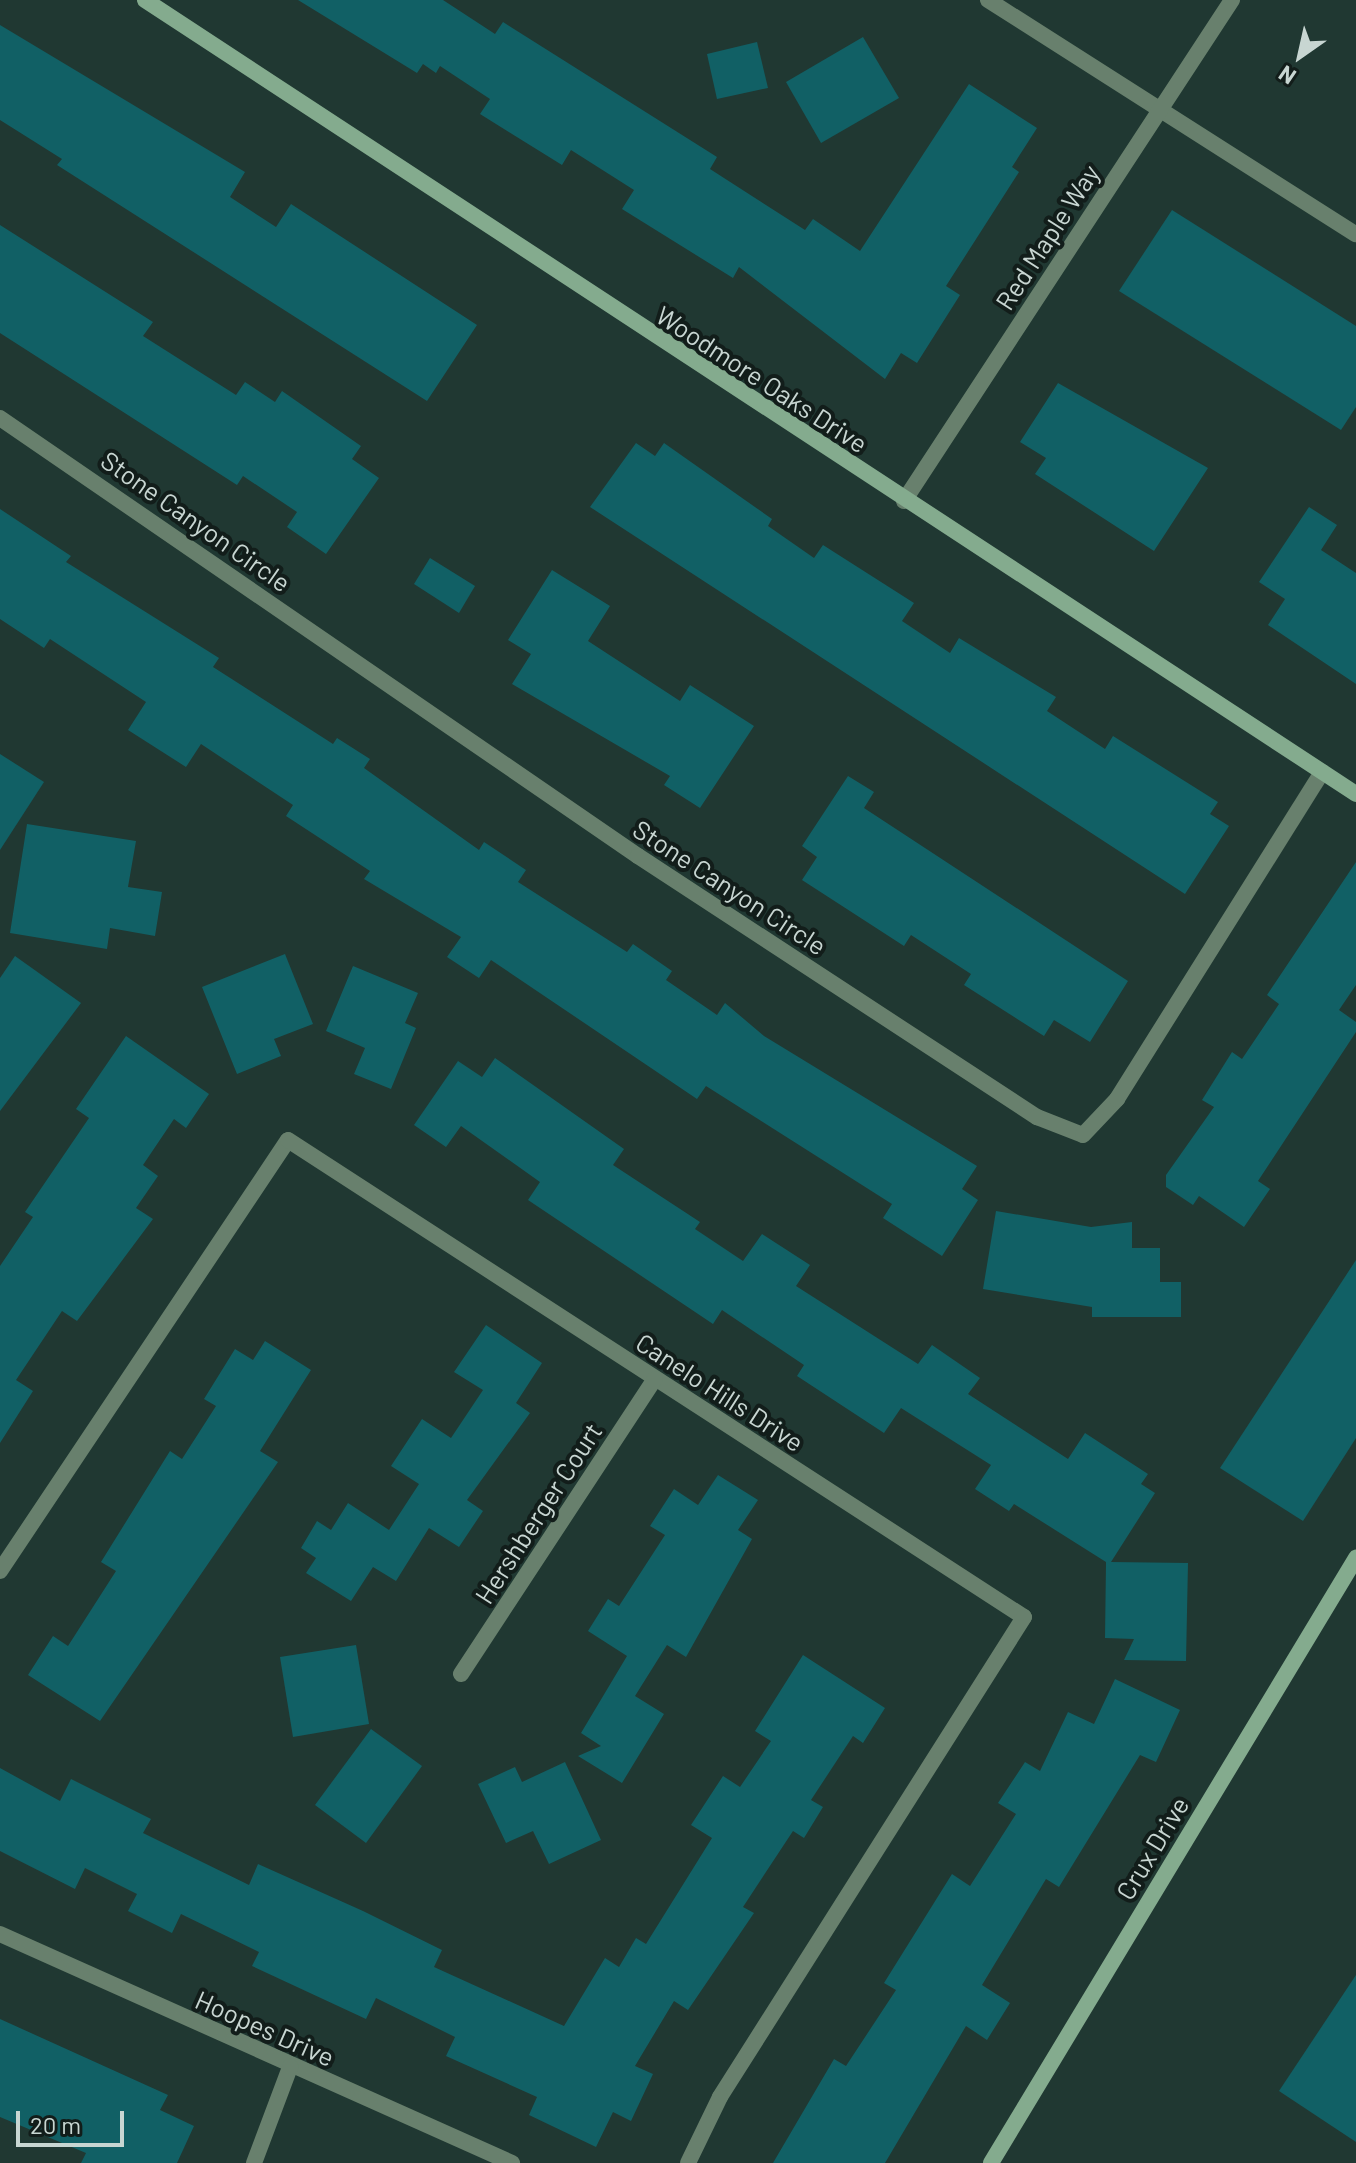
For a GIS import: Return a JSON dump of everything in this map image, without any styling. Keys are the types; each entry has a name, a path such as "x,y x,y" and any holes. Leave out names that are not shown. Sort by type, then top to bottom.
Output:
{"street":[{"name":"Woodmore Oaks Drive","path":"145,0 904,501 1356,794"},
{"path":"988,0 1356,234"},
{"name":"Red Maple Way","path":"904,501 1232,0"},
{"name":"Stone Canyon Circle","path":"0,418 638,856 1037,1117 1083,1135 1117,1099 1322,772"},
{"name":"Canelo Hills Drive","path":"0,1571 288,1140 1024,1617 720,2097 688,2163"},
{"name":"Hershberger Court","path":"461,1674 655,1379"},
{"name":"Crux Drive","path":"991,2163 1356,1558"},
{"name":"Hoopes Drive","path":"0,1934 290,2067 512,2163"},
{"path":"254,2163 290,2067"}],"building":[{"path":"298,0 443,0 495,34 503,22 717,157 710,169 805,230 813,219 860,251 969,84 1037,128 1012,167 1019,172 946,286 960,295 917,363 901,353 885,379 739,267 733,278 622,209 634,190 571,150 562,165 480,114 490,99 440,66 436,73 423,64 417,73"},
{"path":"0,25 245,172 230,197 276,227 291,204 477,325 427,401 57,165 62,159 0,120"},
{"path":"863,37 899,98 821,143 786,82"},
{"path":"757,42 768,88 717,99 707,54"},
{"path":"1172,210 1356,326 1356,407 1341,430 1119,291"},
{"path":"0,225 153,322 143,336 236,395 245,382 275,402 282,391 361,446 352,459 379,478 326,554 287,527 297,512 243,476 237,485 0,333"},
{"path":"1058,383 1208,468 1154,551 1035,474 1046,458 1020,442"},
{"path":"636,443 655,456 664,443 772,519 768,526 814,558 823,545 914,603 902,621 950,653 959,638 1056,697 1047,711 1105,749 1113,736 1218,802 1210,814 1229,826 1185,894 590,507"},
{"path":"1309,507 1337,525 1321,550 1356,573 1356,684 1268,625 1285,599 1259,582"},
{"path":"0,509 71,556 66,562 219,658 213,667 333,744 337,738 370,759 364,768 479,850 484,842 526,870 518,882 627,952 633,944 672,971 666,980 717,1015 725,1003 764,1036 977,1166 962,1189 978,1200 942,1256 883,1218 892,1204 706,1086 697,1099 491,960 479,978 447,957 461,937 364,879 370,871 286,816 293,805 201,744 186,767 128,730 146,702 50,639 44,648 0,619"},
{"path":"430,558 475,586 459,613 414,584"},
{"path":"552,570 610,606 588,641 680,701 690,685 754,726 700,808 664,785 670,776 512,684 531,654 508,640"},
{"path":"0,754 44,782 0,850"},
{"path":"848,776 874,792 864,808 1128,981 1090,1042 1054,1020 1044,1036 964,985 971,974 911,935 904,946 802,880 817,857 802,846"},
{"path":"27,824 136,841 128,887 162,892 155,936 110,928 107,949 10,933"},
{"path":"1356,862 1356,985 1339,1010 1356,1022 1356,1032 1258,1181 1270,1189 1244,1227 1199,1196 1193,1205 1166,1187 1166,1175 1214,1107 1202,1100 1232,1052 1242,1059 1279,1004 1267,995"},
{"path":"285,954 313,1024 274,1039 281,1056 237,1074 202,987"},
{"path":"15,956 81,1003 0,1111 0,978"},
{"path":"353,966 418,993 405,1023 416,1028 391,1089 354,1074 365,1048 326,1031"},
{"path":"126,1036 209,1094 186,1128 174,1119 143,1165 158,1176 136,1208 153,1219 77,1321 62,1311 16,1380 33,1391 0,1443 0,1266 33,1217 25,1212 89,1118 76,1109"},
{"path":"495,1058 624,1149 613,1165 700,1222 695,1229 743,1261 762,1234 810,1265 796,1286 918,1364 932,1345 980,1378 968,1394 1068,1459 1085,1433 1148,1474 1141,1484 1155,1493 1111,1562 1188,1563 1186,1661 1124,1660 1134,1639 1105,1638 1106,1562 1014,1504 1009,1511 975,1489 991,1465 901,1408 884,1433 797,1376 804,1365 722,1310 713,1324 528,1200 540,1182 461,1126 446,1147 414,1125 458,1061 482,1077"},
{"path":"996,1211 1091,1227 1132,1222 1132,1248 1160,1248 1160,1282 1181,1282 1181,1317 1092,1317 1092,1307 983,1289"},
{"path":"1356,1260 1356,1438 1303,1521 1220,1468"},
{"path":"486,1325 542,1363 516,1403 530,1413 467,1500 483,1511 459,1547 429,1528 396,1581 373,1567 351,1601 306,1573 316,1558 301,1548 317,1521 331,1530 348,1503 389,1530 419,1484 391,1466 422,1419 451,1438 483,1390 454,1372"},
{"path":"265,1341 311,1370 260,1451 278,1462 100,1721 28,1675 53,1636 68,1646 116,1571 101,1562 170,1451 182,1459 216,1406 204,1399 235,1349 253,1360"},
{"path":"718,1475 758,1500 738,1530 752,1539 686,1657 667,1645 635,1696 664,1714 622,1783 578,1756 601,1746 581,1733 627,1656 588,1631 608,1599 619,1606 665,1535 650,1526 674,1489 698,1505"},
{"path":"356,1645 369,1724 293,1737 280,1657"},
{"path":"803,1655 885,1708 863,1743 853,1736 811,1800 823,1807 804,1838 793,1831 743,1907 754,1913 688,2010 674,2001 635,2066 653,2074 631,2121 613,2112 596,2147 529,2115 537,2097 446,2056 455,2037 376,1998 366,2019 252,1966 259,1952 181,1914 172,1933 128,1911 137,1894 85,1868 75,1889 0,1851 0,1768 60,1801 71,1779 151,1819 143,1833 249,1885 258,1864 363,1911 442,1950 434,1967 564,2026 605,1958 619,1967 636,1938 646,1944 712,1838 691,1825 723,1776 740,1787 771,1741 755,1731"},
{"path":"1115,1679 1180,1710 1156,1762 1140,1755 1059,1887 1046,1879 982,1985 1010,2003 987,2040 966,2026 885,2163 773,2163 834,2059 846,2066 896,1990 884,1983 952,1874 970,1886 1016,1814 998,1803 1025,1762 1040,1771 1068,1712 1094,1724"},
{"path":"371,1729 422,1766 366,1843 315,1805"},
{"path":"565,1762 601,1840 549,1864 533,1831 506,1843 478,1784 515,1767 522,1782"},
{"path":"1356,1975 1356,2142 1279,2091"},
{"path":"0,2019 168,2095 160,2110 194,2126 177,2163 81,2163 86,2153 0,2117"}]}
